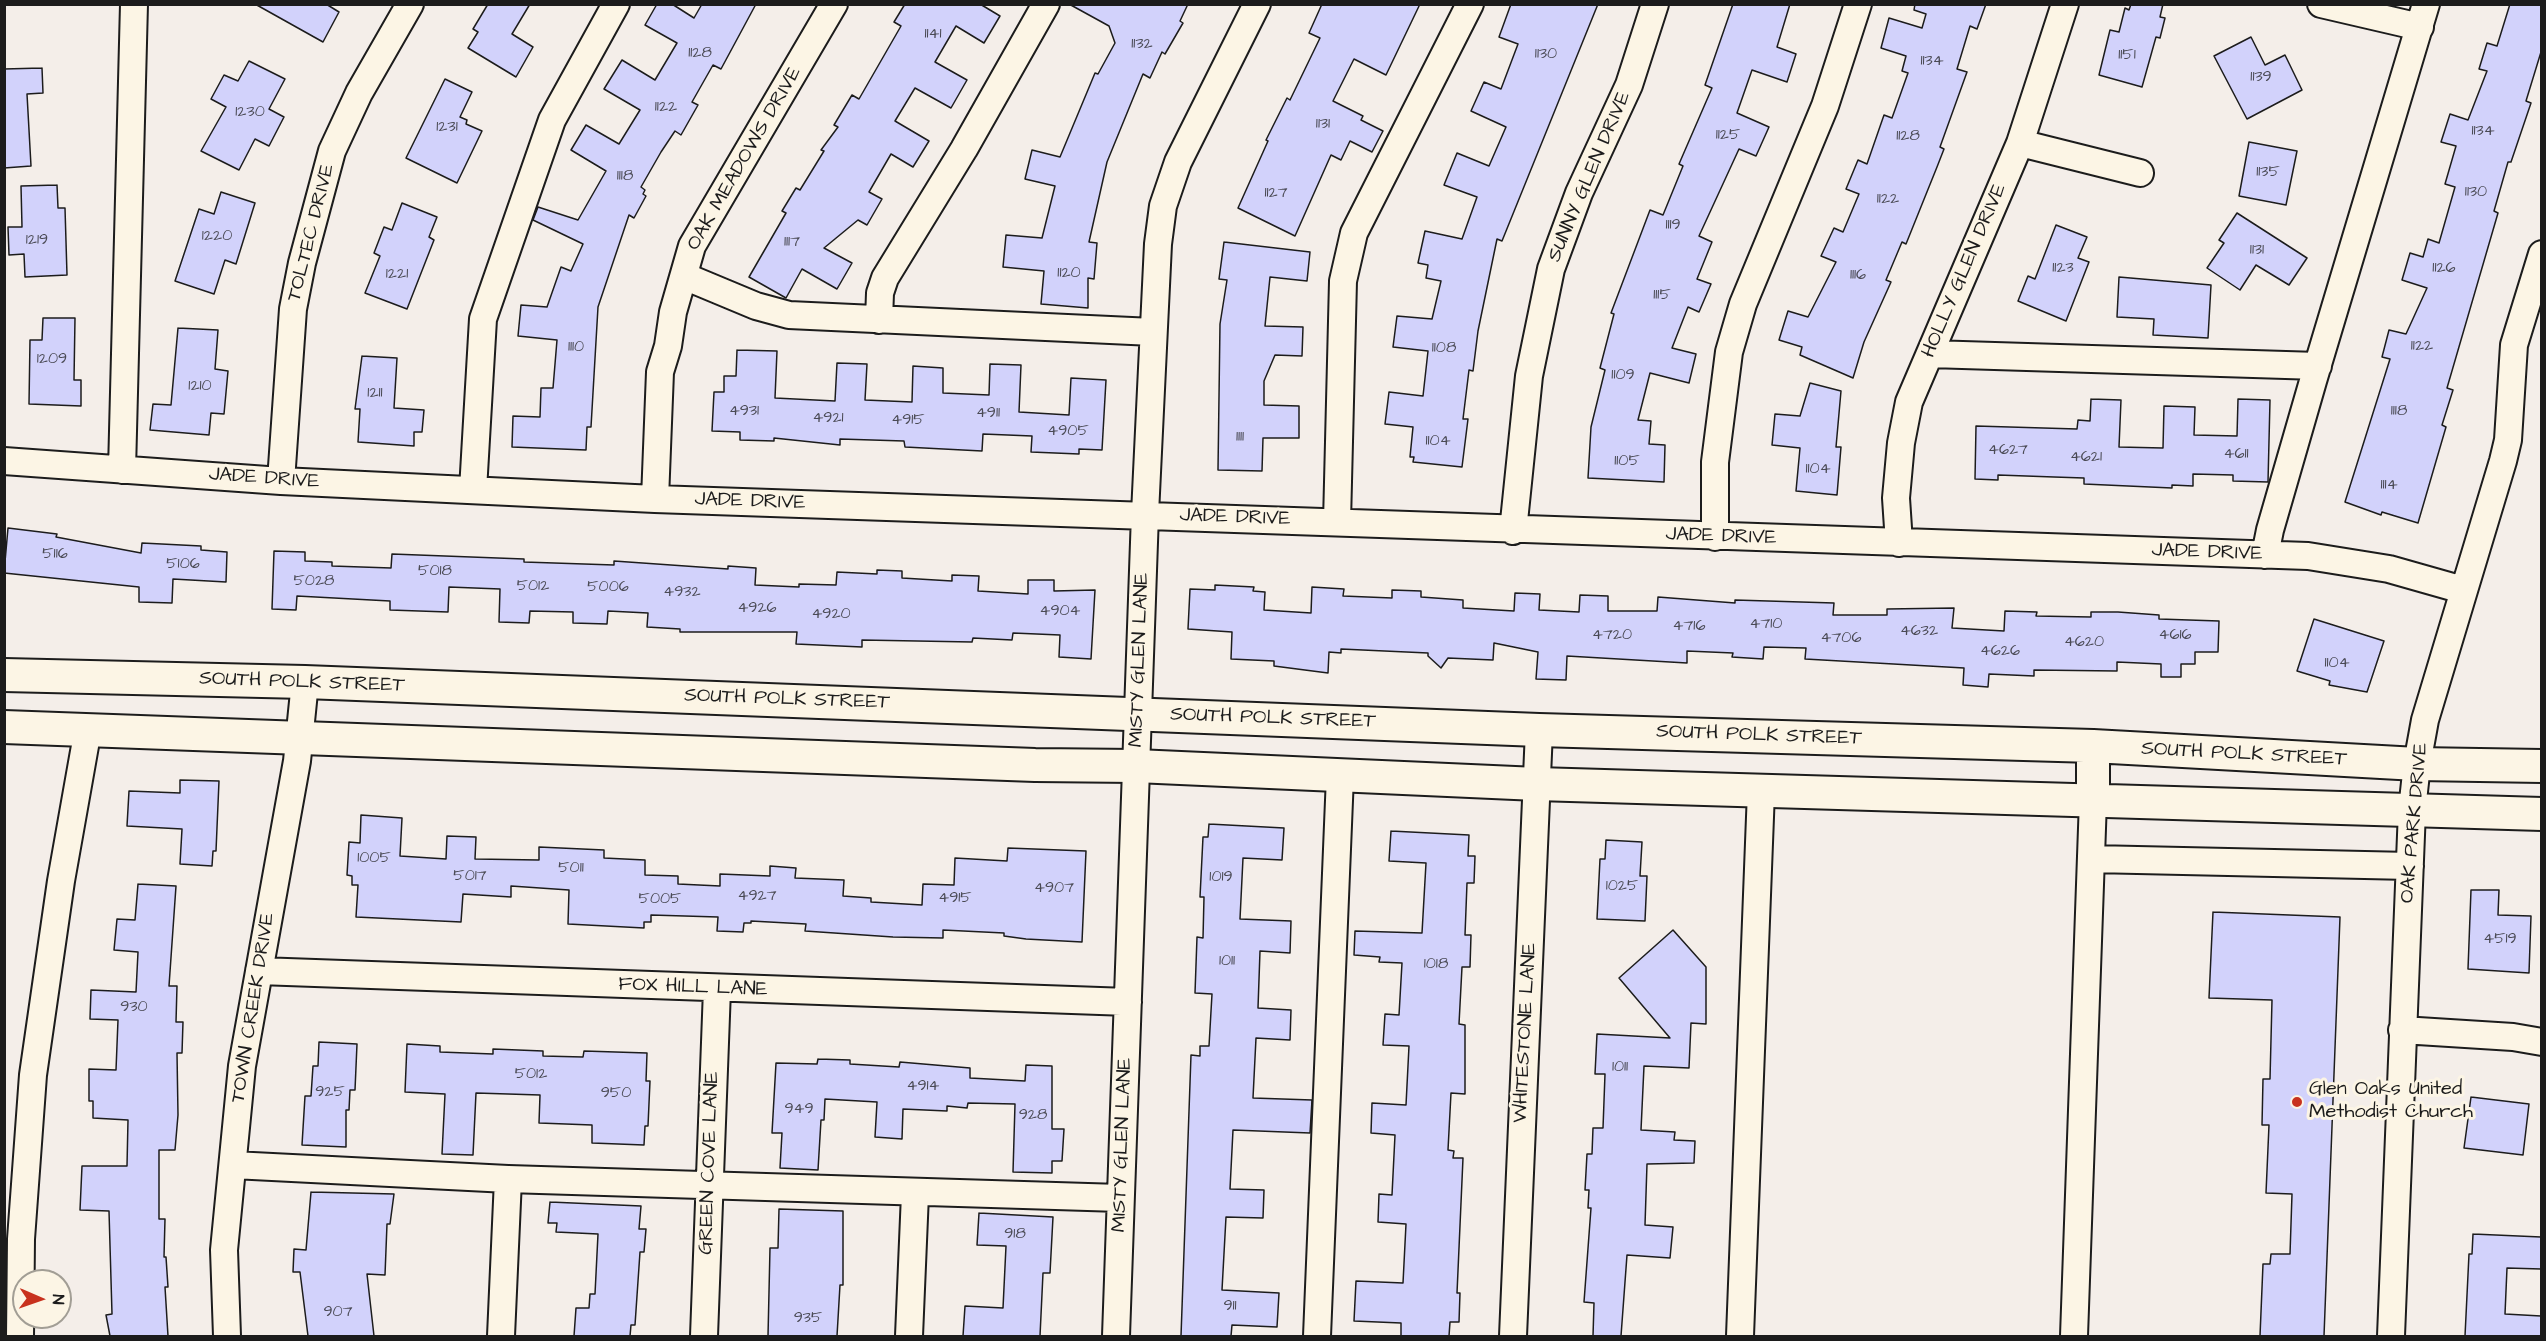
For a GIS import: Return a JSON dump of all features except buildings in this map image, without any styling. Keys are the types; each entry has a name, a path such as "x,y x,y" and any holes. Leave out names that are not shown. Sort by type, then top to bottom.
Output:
{"main road":[{"name":"SOUTH POLK STREET","path":"4,675 305,682 1539,730 2093,746 2417,764 2541,766"},
{"path":"4,727 1035,765 1136,766 1537,784 2541,814"},
{"path":"2093,746 2093,800"}],"street":[{"path":"122,470 134,4"},
{"name":"TOLTEC DRIVE","path":"281,481 293,309 302,263 332,151 359,93 410,4"},
{"path":"472,490 483,319 552,120 616,4"},
{"name":"OAK MEADOWS DRIVE","path":"656,499 660,372 692,246 834,4"},
{"path":"879,320 880,293 885,278 964,149 1046,4"},
{"name":"MISTY GLEN LANE","path":"1116,1336 1145,514 1158,244 1163,206 1178,162 1257,4"},
{"path":"1337,522 1343,281 1354,233 1470,4"},
{"name":"SUNNY GLEN DRIVE","path":"1513,531 1529,376 1551,270 1579,193 1629,85 1655,4"},
{"path":"1715,537 1714,462 1729,351 1743,304 1825,106 1858,4"},
{"name":"HOLLY GLEN DRIVE","path":"1899,543 1896,498 1901,443 1909,402 2020,143 2065,4"},
{"path":"2265,555 2270,530 2318,366 2423,16 2321,4"},
{"path":"2020,143 2140,173"},
{"name":"OAK PARK DRIVE","path":"2391,1336 2412,810 2417,764 2426,720 2503,461 2508,440 2514,345 2541,254"},
{"path":"684,276 756,306 789,315 1153,332"},
{"path":"1930,354 2318,366"},
{"name":"JADE DRIVE","path":"4,461 281,481 656,499 1145,514 1513,531 2308,556 2388,569 2463,590"},
{"name":"TOWN CREEK DRIVE","path":"228,1336 224,1250 242,1066 297,760 305,682"},
{"path":"20,1336 21,1239 33,1075 60,892 88,729"},
{"name":"WHITESTONE LANE","path":"1513,1336 1539,730"},
{"path":"1317,1336 1341,776"},
{"path":"1740,1336 1761,791"},
{"path":"2074,1336 2093,800"},
{"path":"2092,859 2410,866"},
{"name":"FOX HILL LANE","path":"258,971 1128,1002"},
{"name":"GREEN COVE LANE","path":"704,1336 717,989"},
{"path":"2402,1030 2513,1037 2541,1042"},
{"path":"233,1165 508,1179 709,1184 915,1194 1120,1198"},
{"path":"501,1336 508,1179"},
{"path":"909,1336 915,1194"}],"place":[{"name":"Glen Oaks United Methodist Church","path":"2297,1102"}]}
